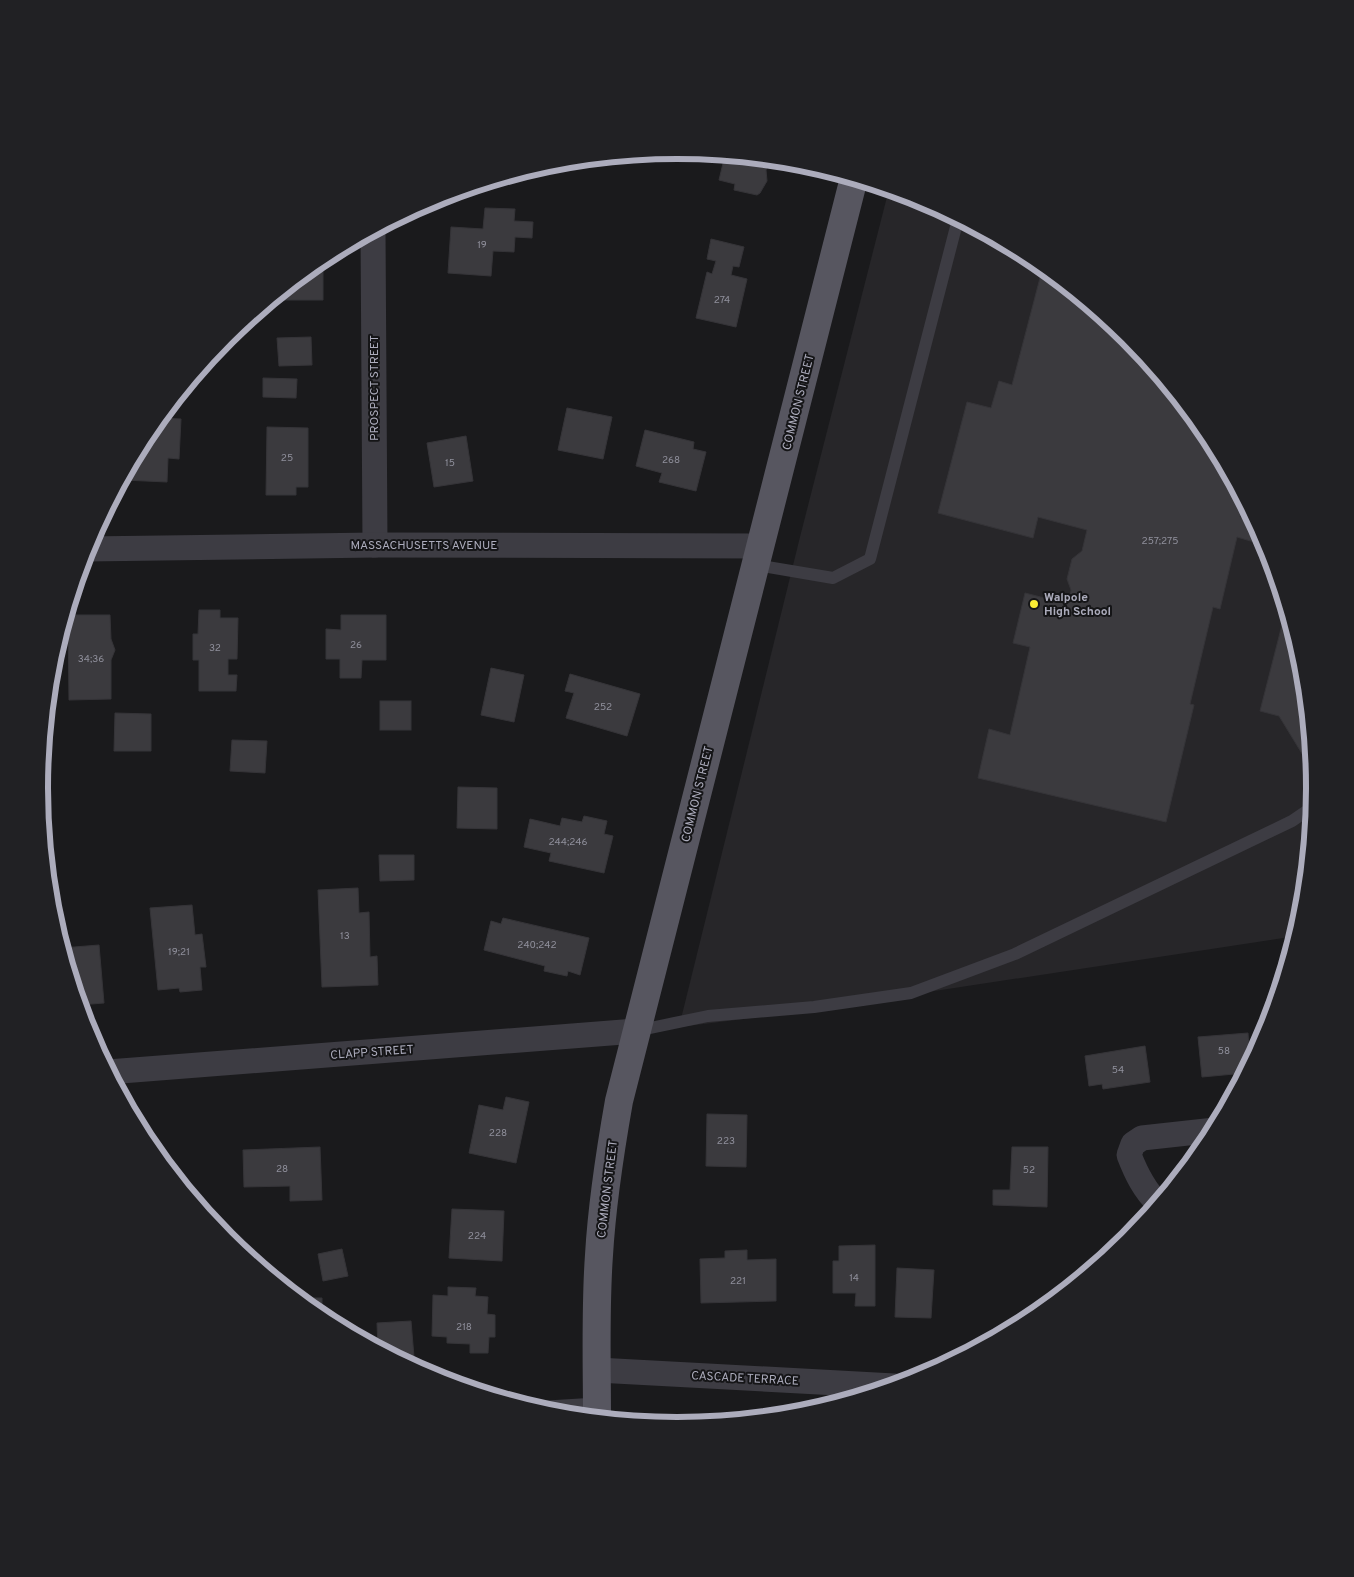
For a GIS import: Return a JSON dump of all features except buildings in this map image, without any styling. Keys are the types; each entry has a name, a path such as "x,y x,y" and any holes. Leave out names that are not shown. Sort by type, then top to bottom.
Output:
{"main road":[{"name":"COMMON STREET","path":"597,1413 599,1256 606,1174 619,1100 853,184"}],"street":[{"name":"PROSPECT STREET","path":"373,237 374,545"},
{"name":"MASSACHUSETTS AVENUE","path":"95,549 374,545 759,556"},
{"name":"CLAPP STREET","path":"115,1072 636,1032"},
{"path":"1154,1199 1136,1172 1129,1155 1133,1144 1142,1138 1204,1131"},
{"name":"CASCADE TERRACE","path":"597,1370 878,1385"}],"lane":[{"path":"759,556 833,578 870,559 956,225"},
{"path":"636,1032 708,1016 814,1007 911,993 1023,950 1292,821 1305,812"}],"shaded area":[{"name":"Walpole High School","path":"887,195 918,207 992,243 1027,265 1092,315 1150,373 1200,439 1242,510 1273,586 1294,666 1301,706 1305,747 1305,830 1301,871 1288,937 784,1014 679,1027 800,537"}],"place":[{"name":"Walpole High School","path":"1034,604"}]}
